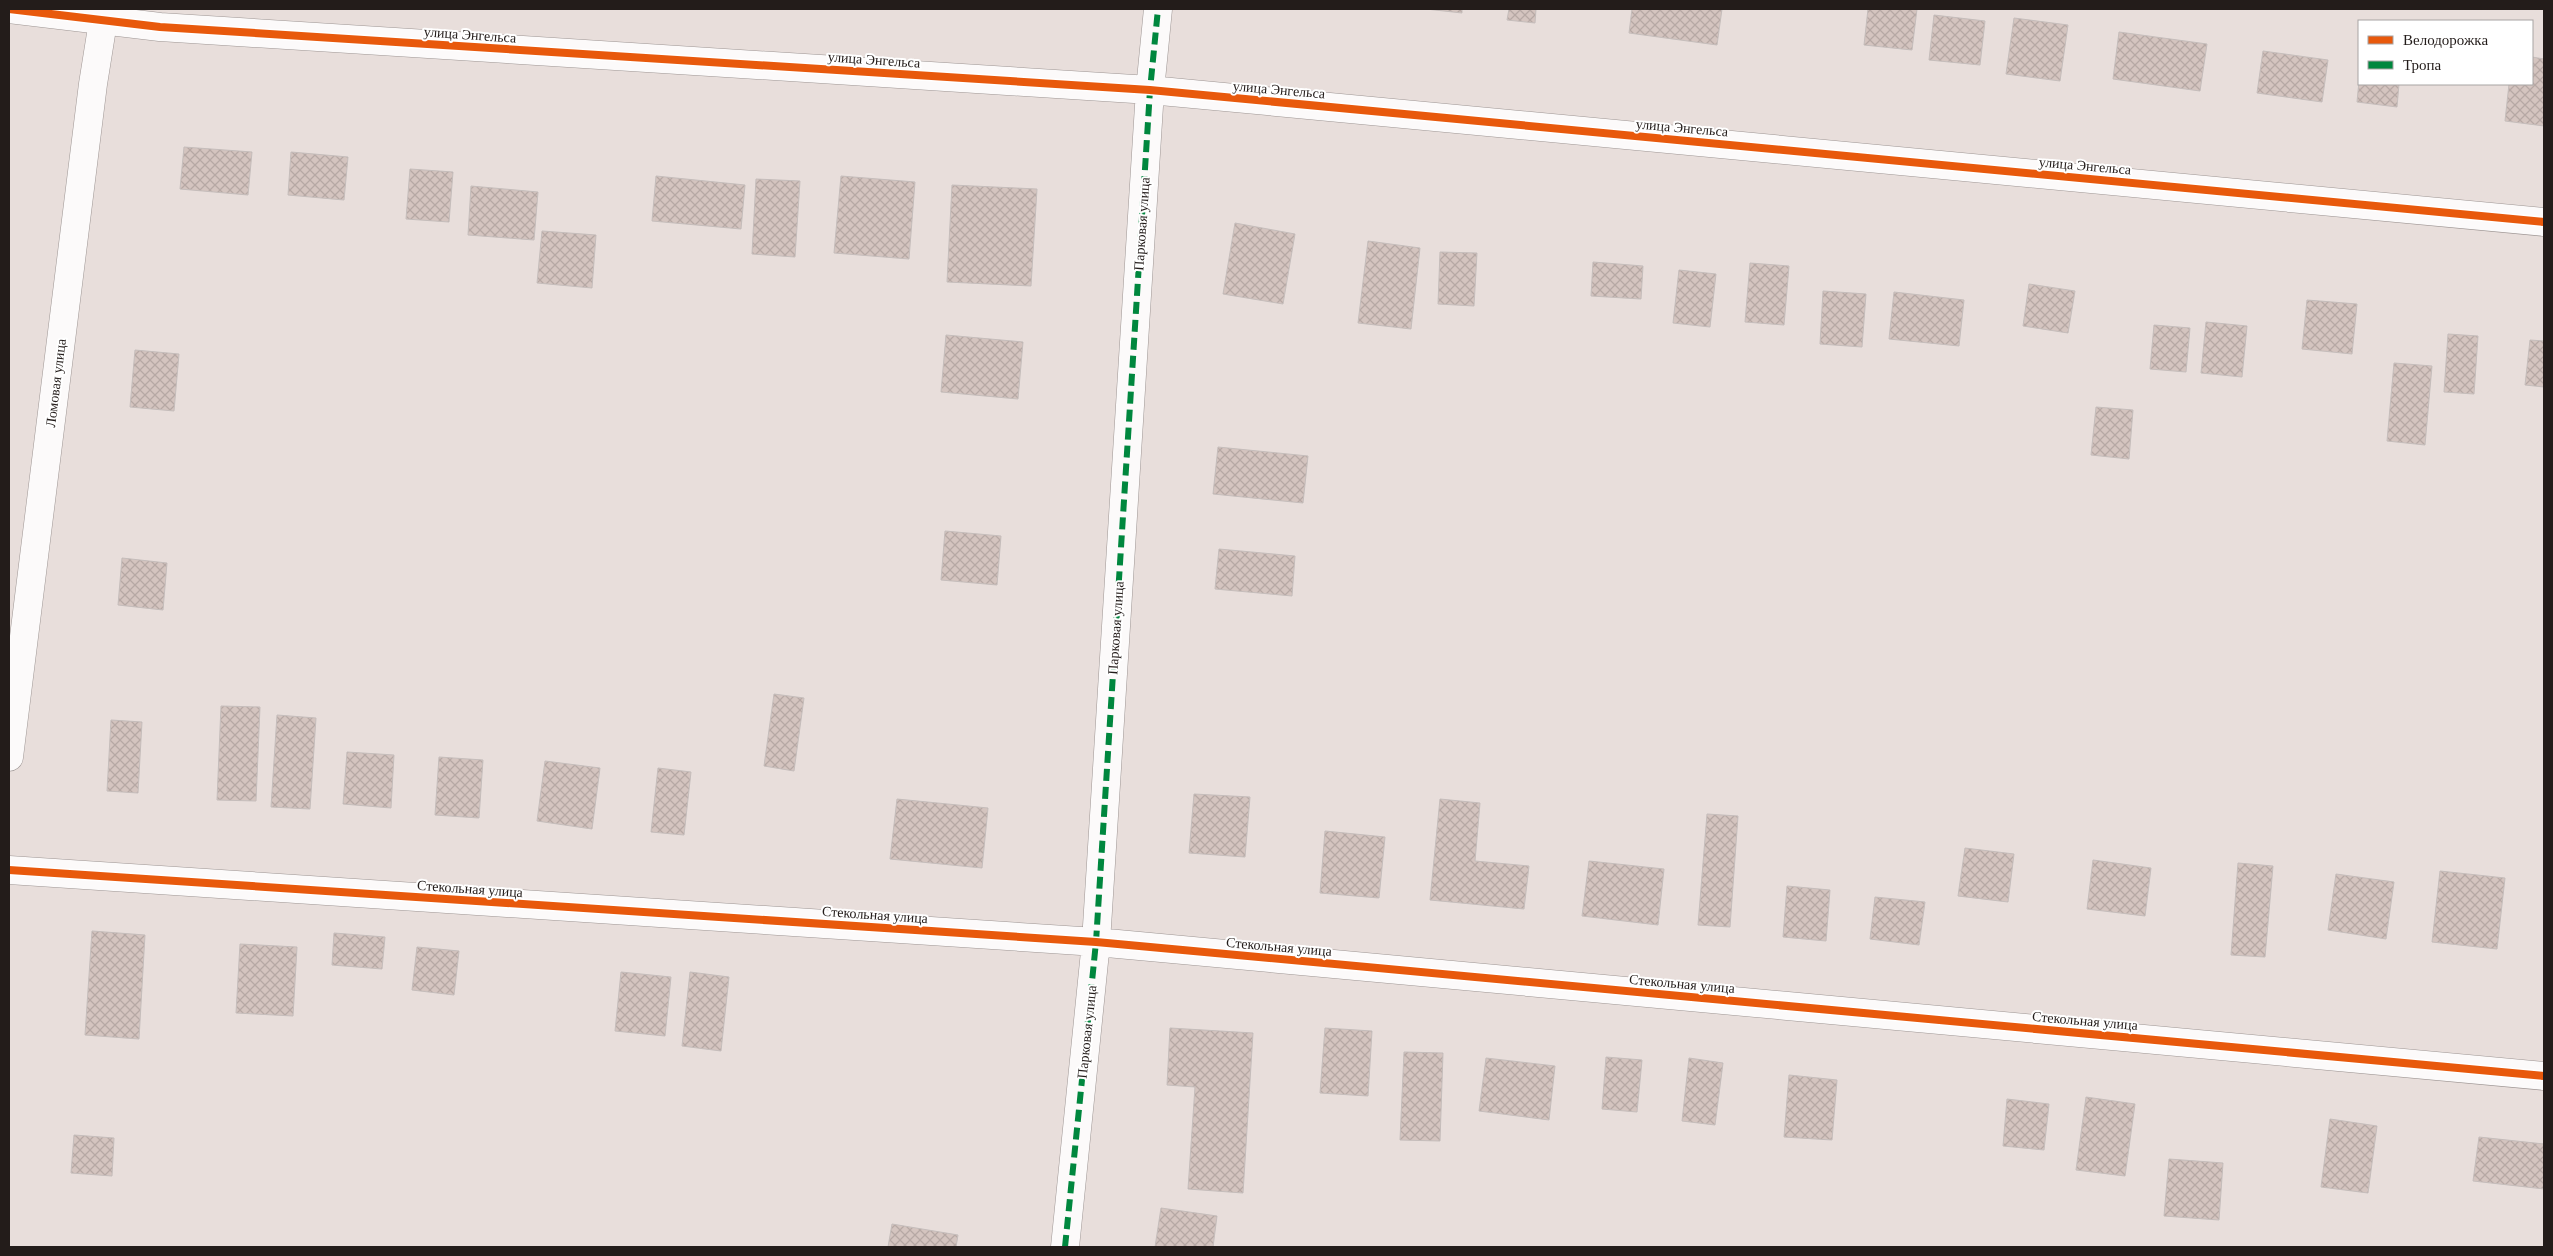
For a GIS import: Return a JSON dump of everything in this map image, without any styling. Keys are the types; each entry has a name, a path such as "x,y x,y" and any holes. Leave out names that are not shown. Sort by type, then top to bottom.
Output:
{"street":[{"name":"улица Энгельса","path":"9,9 104,15 160,27 1150,90 2544,222"},
{"name":"Парковая улица","path":"1065,1247 1096,942 1150,90 1158,9"},
{"name":"Ломовая улица","path":"9,757 93,84 104,15"},
{"name":"Стекольная улица","path":"9,870 1096,942 2544,1076"}],"building":[{"path":"1426,9 1462,9 1462,13"},
{"path":"1509,9 1536,9 1535,23 1507,20"},
{"path":"1632,9 1722,9 1717,45 1629,33"},
{"path":"1868,9 1917,9 1912,50 1864,45"},
{"path":"1934,15 1985,21 1980,65 1929,60"},
{"path":"2014,18 2068,25 2060,81 2006,74"},
{"path":"2119,32 2207,44 2200,91 2113,79"},
{"path":"2263,51 2328,60 2322,102 2257,93"},
{"path":"2533,57 2544,59 2544,126 2505,121 2509,85 2533,85"},
{"path":"2359,85 2399,85 2397,107 2357,102"},
{"path":"184,147 252,152 248,195 180,189"},
{"path":"291,152 348,157 344,200 288,195"},
{"path":"410,169 453,172 449,222 406,219"},
{"path":"656,176 745,185 741,229 652,221"},
{"path":"841,176 915,182 909,259 834,253"},
{"path":"756,179 800,181 795,257 752,254"},
{"path":"952,185 1037,189 1031,286 947,282"},
{"path":"471,186 538,192 534,240 468,235"},
{"path":"1235,223 1295,234 1283,304 1223,294"},
{"path":"542,231 596,235 592,288 537,283"},
{"path":"1368,241 1420,248 1411,329 1358,323"},
{"path":"1440,252 1477,253 1474,306 1438,304"},
{"path":"1593,262 1643,266 1641,299 1591,296"},
{"path":"1750,263 1789,266 1784,325 1745,322"},
{"path":"1679,270 1716,274 1710,327 1673,323"},
{"path":"2029,284 2075,291 2068,333 2023,326"},
{"path":"1823,291 1866,294 1862,347 1820,344"},
{"path":"1894,292 1964,300 1959,346 1889,339"},
{"path":"2307,300 2357,304 2352,354 2302,349"},
{"path":"2206,322 2247,326 2242,377 2201,373"},
{"path":"2154,325 2190,328 2186,372 2150,369"},
{"path":"2448,334 2478,336 2474,394 2444,392"},
{"path":"946,335 1023,342 1018,399 941,392"},
{"path":"2530,340 2544,341 2544,387 2525,385"},
{"path":"135,350 179,354 174,411 130,407"},
{"path":"2394,363 2432,366 2425,445 2387,441"},
{"path":"2096,407 2133,410 2129,459 2091,455"},
{"path":"1218,447 1308,456 1303,503 1213,494"},
{"path":"945,531 1001,536 997,585 941,580"},
{"path":"1219,549 1295,556 1292,596 1215,589"},
{"path":"122,558 167,563 163,610 118,605"},
{"path":"774,694 804,698 794,771 764,766"},
{"path":"221,706 260,707 256,801 217,800"},
{"path":"277,715 316,718 310,809 271,807"},
{"path":"111,720 142,722 138,793 107,791"},
{"path":"347,752 394,755 391,808 343,804"},
{"path":"439,757 483,760 479,818 435,815"},
{"path":"545,761 600,768 592,829 537,821"},
{"path":"658,768 691,772 684,835 651,832"},
{"path":"1194,794 1250,797 1245,857 1189,853"},
{"path":"897,799 988,808 982,868 890,859"},
{"path":"1440,799 1480,803 1475,861 1529,866 1524,909 1430,900"},
{"path":"1707,814 1738,816 1730,927 1698,925"},
{"path":"1325,831 1385,837 1379,898 1320,893"},
{"path":"1965,848 2014,854 2008,902 1958,896"},
{"path":"2093,860 2151,868 2145,916 2087,909"},
{"path":"1589,861 1664,869 1658,925 1582,916"},
{"path":"2238,863 2273,866 2265,957 2231,955"},
{"path":"2440,871 2505,878 2497,949 2432,942"},
{"path":"2336,874 2394,882 2386,939 2328,930"},
{"path":"1787,886 1830,890 1826,941 1783,937"},
{"path":"1875,897 1925,902 1919,945 1870,939"},
{"path":"92,931 145,935 139,1039 85,1035"},
{"path":"334,933 385,937 382,969 332,965"},
{"path":"240,944 297,947 293,1016 236,1013"},
{"path":"417,947 459,951 454,995 412,990"},
{"path":"621,972 671,977 665,1036 615,1031"},
{"path":"690,972 729,977 721,1051 682,1046"},
{"path":"1170,1028 1253,1033 1243,1193 1188,1189 1195,1087 1167,1085"},
{"path":"1325,1028 1372,1031 1368,1096 1320,1093"},
{"path":"1404,1052 1443,1053 1440,1141 1400,1140"},
{"path":"1606,1057 1642,1060 1637,1112 1602,1109"},
{"path":"1486,1058 1555,1066 1549,1120 1479,1111"},
{"path":"1689,1058 1723,1063 1715,1125 1682,1121"},
{"path":"1789,1075 1837,1080 1832,1140 1784,1137"},
{"path":"2086,1097 2135,1104 2125,1176 2076,1170"},
{"path":"2007,1099 2049,1104 2044,1150 2003,1146"},
{"path":"2330,1119 2377,1126 2368,1193 2321,1187"},
{"path":"74,1135 114,1138 112,1176 71,1173"},
{"path":"2479,1137 2544,1144 2544,1189 2473,1181"},
{"path":"2169,1159 2223,1163 2219,1220 2164,1216"},
{"path":"1161,1208 1217,1216 1213,1247 1155,1247"},
{"path":"892,1224 958,1235 956,1247 888,1247"}],"marked path":[{"path":"1065,1247 1096,942 1150,90 1158,9"}],"cycle path":[{"path":"9,9 160,27 1150,90 2544,222"},
{"path":"9,870 1096,942 2544,1076"}]}
